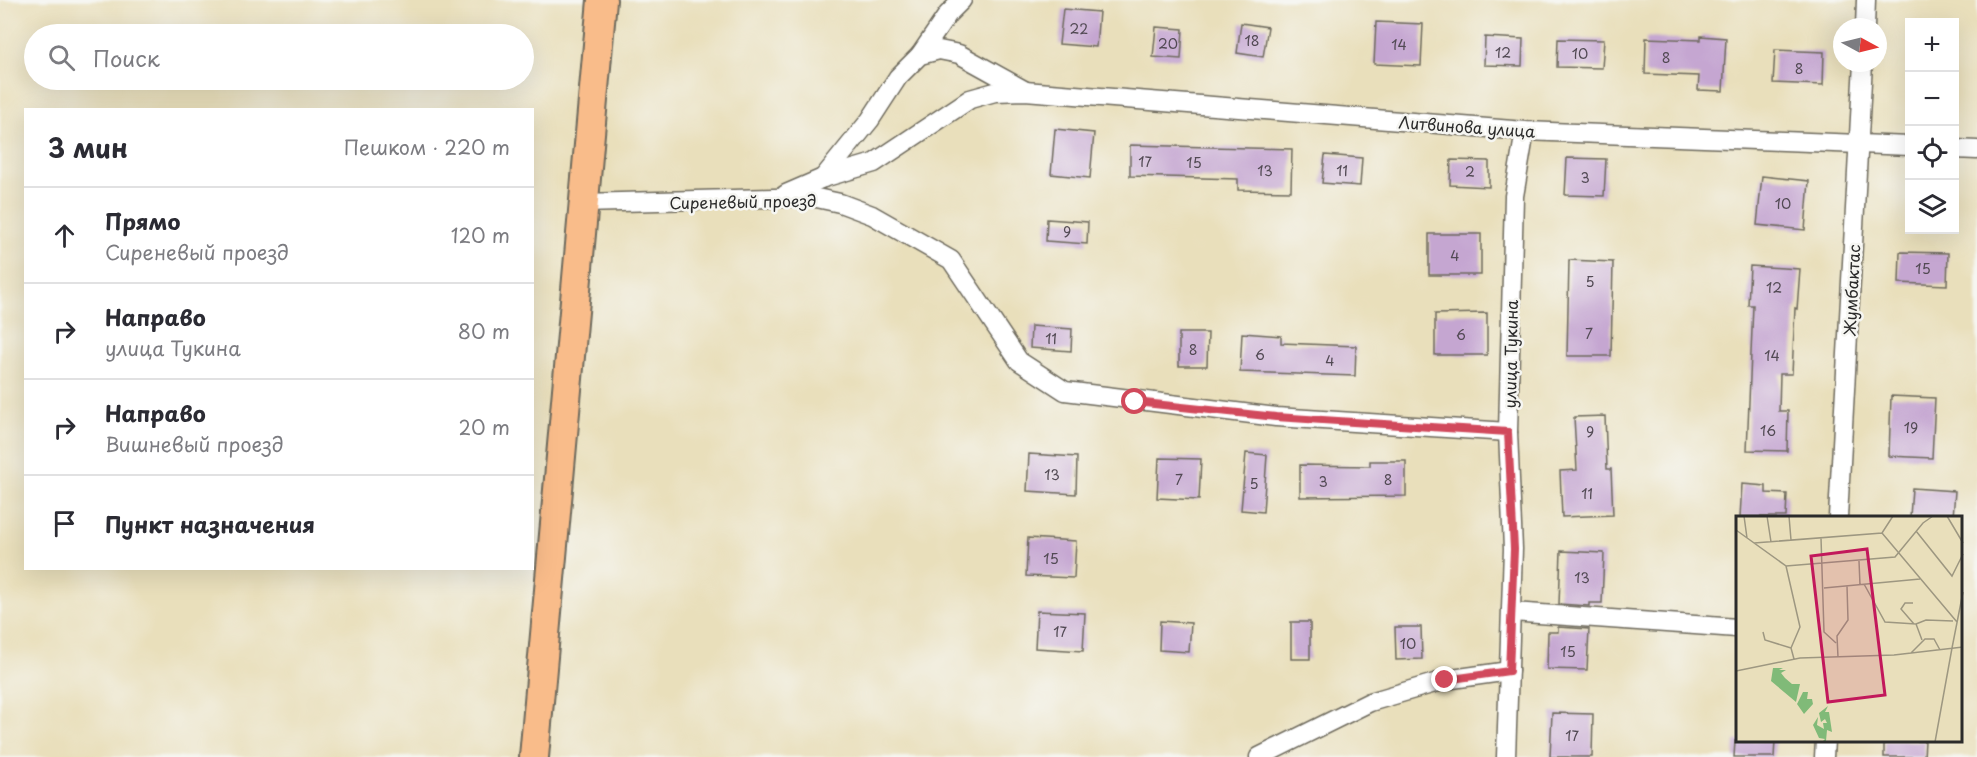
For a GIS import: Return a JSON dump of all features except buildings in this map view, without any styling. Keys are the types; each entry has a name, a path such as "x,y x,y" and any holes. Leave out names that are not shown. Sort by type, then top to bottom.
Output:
{"main road":[{"path":"534,757 602,0"}],"street":[{"path":"776,199 822,177 870,120 898,77 920,56 948,14 962,0"},
{"path":"1865,18 1866,0"},
{"path":"920,56 939,50 959,54 1025,91"},
{"name":"Жумбактас","path":"1838,516 1863,72"},
{"name":"Литвинова улица","path":"822,177 874,163 970,99 995,92 1025,91 1525,131 1905,146"},
{"name":"улица Тукина","path":"1506,757 1514,549 1508,432 1514,196 1525,131"},
{"path":"1959,149 1977,150"},
{"name":"Сиреневый проезд","path":"583,203 812,197 840,203 872,215 951,260 1019,361 1065,391 1276,417 1508,432"},
{"path":"1512,612 1736,628"},
{"path":"1259,757 1370,702 1445,680 1509,671"},
{"path":"1824,757 1825,742"}],"route":[{"path":"1135,402 1276,417 1429,429 1508,432 1514,549 1509,671 1445,680"}]}
